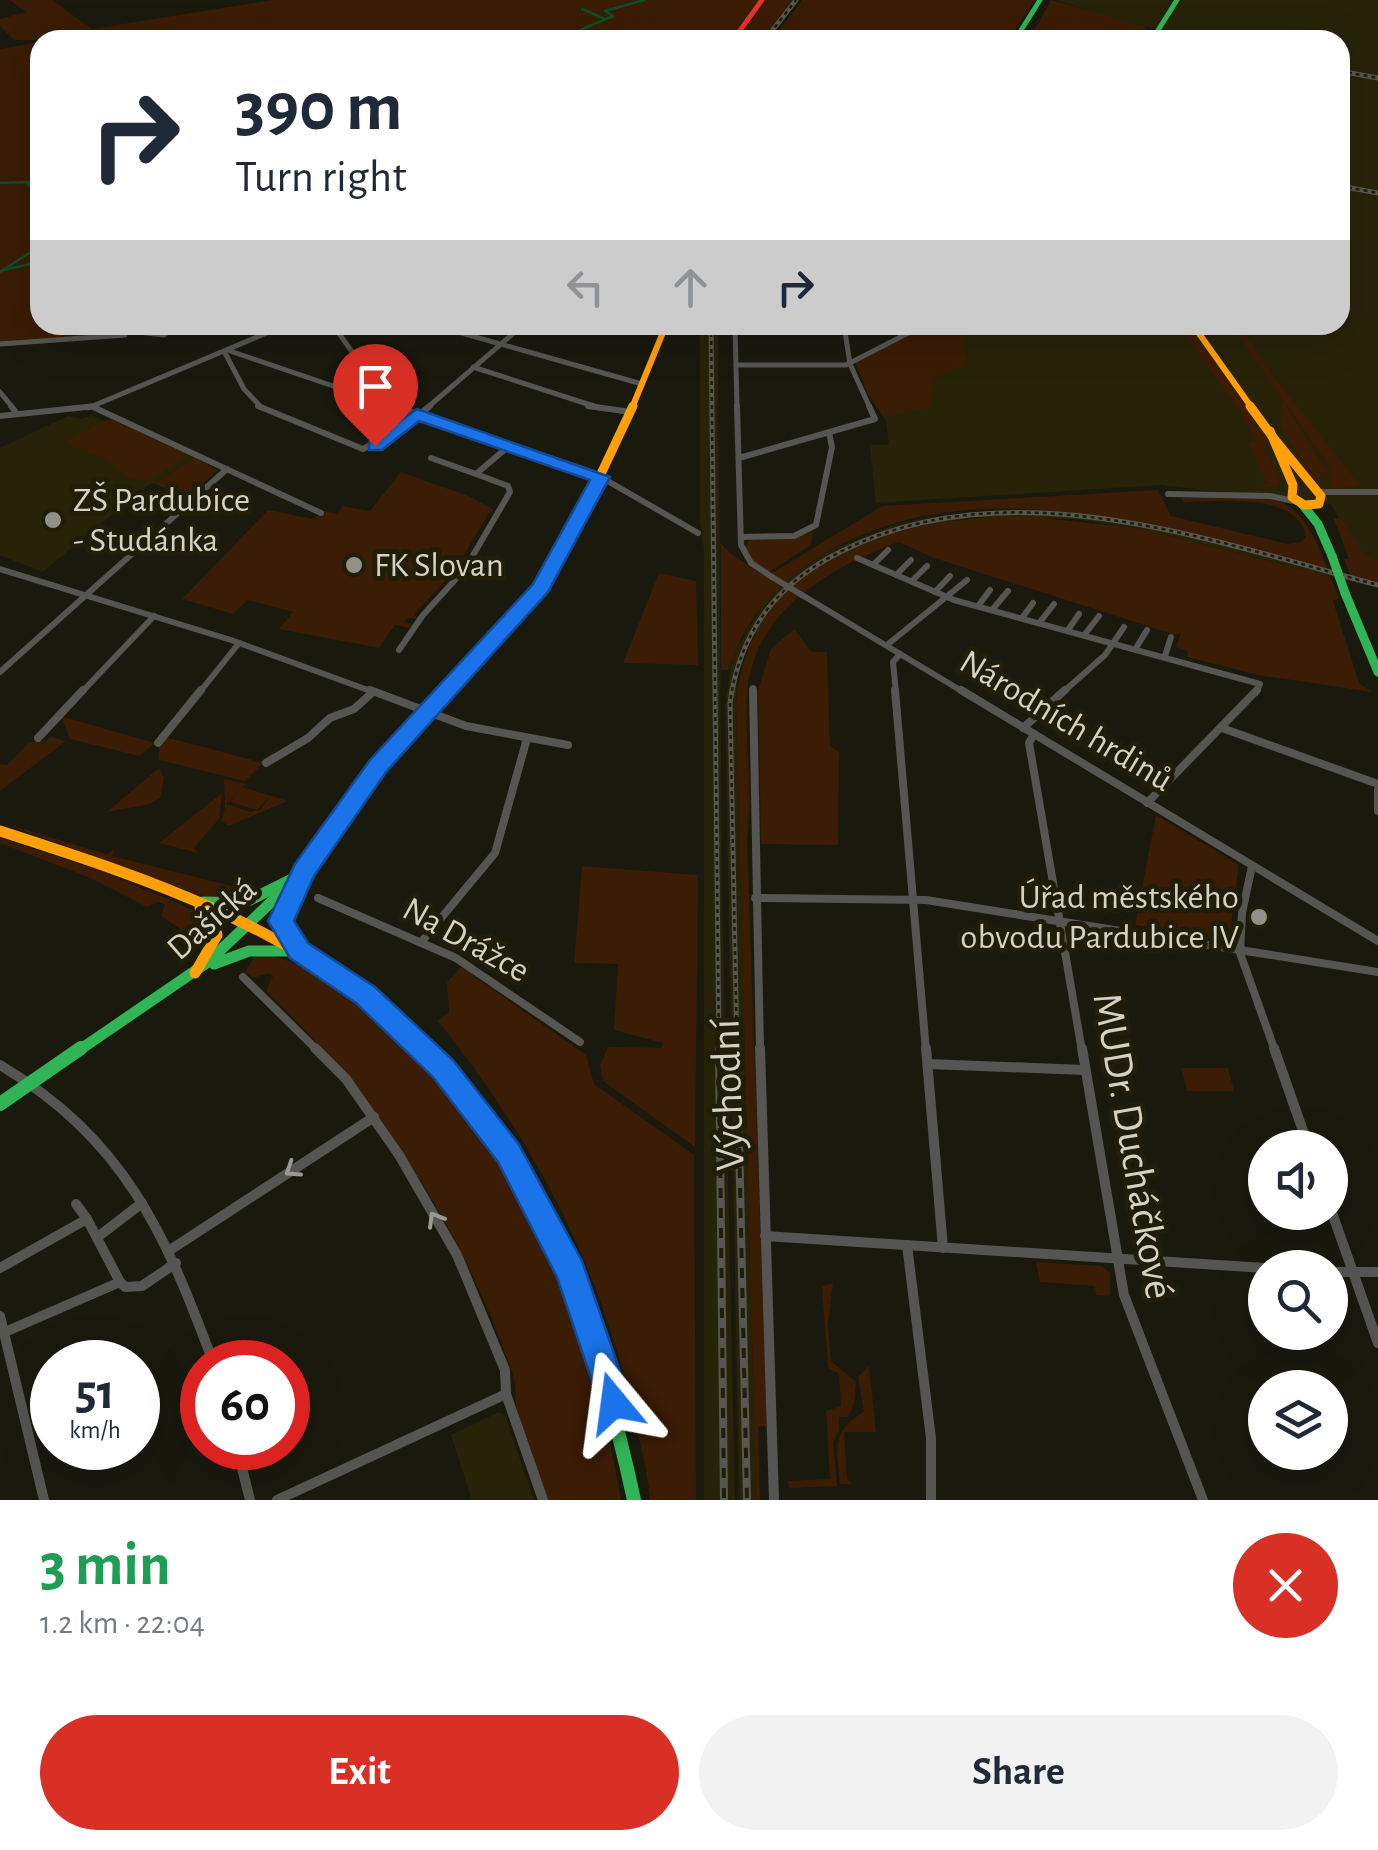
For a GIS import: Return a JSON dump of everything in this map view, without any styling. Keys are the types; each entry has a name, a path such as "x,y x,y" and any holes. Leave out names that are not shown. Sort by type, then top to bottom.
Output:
{"main road":[{"path":"740,30 762,0"},
{"path":"1158,30 1177,0"},
{"path":"1023,30 1039,1"},
{"name":"Dašická","path":"0,1104 195,973 249,927 304,871 378,766 541,587 601,477 662,335"},
{"path":"1200,335 1317,497 1332,556"},
{"path":"1270,431 1292,491 1318,524 1378,672"},
{"path":"1292,491 1317,497"},
{"path":"1300,503 1317,497"},
{"path":"0,831 69,852 189,899 299,951 366,995 432,1057 466,1095 525,1180 554,1234 592,1327 614,1403 634,1500"},
{"path":"189,899 244,903 304,871"},
{"path":"299,951 281,921 304,871"},
{"path":"189,899 208,915 217,933 195,973"},
{"path":"195,973 249,951 299,951"}],"street":[{"path":"0,416 16,411 70,412 93,407 264,335"},
{"path":"340,335 387,402 396,407"},
{"path":"468,335 642,384"},
{"path":"227,352 256,404 310,429 368,449 417,414 511,335"},
{"path":"735,335 741,537 794,536 816,524 832,446 829,434"},
{"path":"739,458 876,419 850,364 846,335"},
{"path":"736,364 850,364 905,335"},
{"path":"0,344 125,336"},
{"path":"227,352 601,477 698,534"},
{"path":"473,367 595,408 631,412"},
{"path":"354,393 373,384"},
{"path":"0,392 16,411"},
{"path":"93,407 322,513"},
{"path":"476,474 510,445"},
{"path":"399,650 422,614 465,569 510,492 508,486 431,458"},
{"path":"0,672 227,469"},
{"path":"1168,494 1292,491"},
{"path":"1317,497 1378,492"},
{"path":"1248,495 1300,503"},
{"name":"Národních hrdinů","path":"741,537 749,560 772,577 1378,940"},
{"path":"873,565 888,550"},
{"path":"857,558 949,598 1260,684 1259,690 1148,802"},
{"path":"896,575 911,560"},
{"path":"912,582 927,566"},
{"path":"0,569 239,642 474,732 568,745"},
{"path":"936,592 950,576"},
{"path":"886,646 967,580"},
{"path":"978,606 990,590"},
{"path":"992,610 1008,591"},
{"path":"1022,618 1033,602"},
{"path":"1040,622 1054,604"},
{"path":"1068,630 1079,614"},
{"path":"38,738 154,616"},
{"path":"1085,634 1099,616"},
{"path":"1023,728 1104,655 1124,627"},
{"path":"1136,648 1146,630"},
{"path":"1164,656 1171,638"},
{"path":"158,743 239,642"},
{"path":"900,654 894,662 943,1248"},
{"name":"Východní","path":"753,688 754,898 774,1500"},
{"path":"266,763 308,738 330,718 354,709 372,692"},
{"path":"1222,728 1378,787 1378,811"},
{"name":"MUDr. Ducháčkové","path":"1034,734 1029,743 1117,1258 1129,1312 1203,1500"},
{"path":"423,940 495,853 526,742"},
{"path":"1252,866 1242,913 1240,949 1303,1130"},
{"name":"Na Drážce","path":"318,898 423,940 486,976 580,1042"},
{"path":"754,898 914,899 1378,972"},
{"path":"243,976 346,1078 457,1256 505,1370 506,1394 543,1500"},
{"path":"928,1064 1085,1070"},
{"path":"0,1065 32,1082 92,1138 142,1203 176,1263 204,1340"},
{"path":"170,1250 374,1118"},
{"path":"99,1236 142,1203"},
{"path":"76,1204 99,1236 124,1288 135,1288 176,1263"},
{"path":"0,1268 87,1219"},
{"path":"1338,1230 1378,1344"},
{"path":"765,1236 1248,1267"},
{"path":"907,1245 931,1438 931,1500"},
{"path":"1348,1273 1378,1272"},
{"path":"5,1332 120,1282"},
{"path":"0,1316 44,1500"},
{"path":"277,1500 506,1394"},
{"path":"242,1470 250,1500"}],"shaded area":[{"path":"10,0 52,0 92,29 272,0 759,0 736,30 30,30 30,40 14,40 0,26 0,19 26,12"},
{"path":"766,0 792,0 770,30 744,30"},
{"path":"802,0 1035,0 1015,30 780,30"},
{"path":"1051,0 1147,27 1146,30 1034,30"},
{"path":"1057,0 1378,0 1378,568 1349,560 1334,519 1339,518 1331,504 1160,485 876,503 870,445 889,445 886,421 867,392 856,363 913,335 1350,335 1350,30 1162,30 1104,17"},
{"path":"30,44 30,335 95,335 0,343 0,49"},
{"path":"700,335 718,335 722,892 735,1500 704,1500 704,550 700,523"},
{"path":"911,335 966,335 967,365 935,376 930,408 884,417 867,392 856,363"},
{"path":"1184,335 1195,335 1265,431 1265,446 1280,479 1278,487 1255,487 1267,484 1248,443 1256,442 1241,412"},
{"path":"1237,335 1247,335 1269,370 1361,486 1333,489 1328,479 1332,470"},
{"path":"1264,381 1282,399 1329,475 1313,480 1280,425 1282,401"},
{"name":"ZŠ Pardubice - Studánka","path":"92,415 103,421 112,420 195,458 151,483 42,572 0,555 0,448 68,416 82,419"},
{"path":"112,420 188,455 148,481 130,479 110,462 64,443"},
{"path":"195,458 218,470 188,497 155,484"},
{"path":"401,472 471,497 495,511 489,513 454,572 414,614 417,618 406,618 404,622 412,624 410,628 395,625 379,648 279,629 293,612 248,600 233,614 182,599 268,510 313,519 325,511 336,514 343,506 370,511"},
{"path":"1158,490 1171,516 1288,544 1302,542 1306,536 1299,522 1272,505 1183,502 1181,498 1256,497 1289,507 1316,541 1328,570 1202,537 1069,512 1003,509 938,514 875,530 816,559 762,606 743,636 729,670 721,670 721,547 717,540 766,577 882,506"},
{"path":"1022,510 1138,523 1378,583 1378,588 1137,528 1074,519 974,517 896,531 862,542 808,573 774,603 748,645 738,674 736,703 756,1500 739,1500 725,703 733,656 765,600 789,577 829,551 891,526 929,517"},
{"path":"1023,516 1137,528 1330,576 1339,598 1333,601 1359,683 1372,692 1258,675 1187,657 1188,651 1176,647 1181,632 1176,635 934,558 899,542 820,580 778,618 762,641 751,668 747,698 747,838 767,1426 758,1427 760,1500 756,1500 736,703 747,652 769,611 800,579 838,554 927,525"},
{"path":"1334,519 1342,519 1364,554 1378,561 1378,583 1350,575 1344,559 1349,559"},
{"path":"813,532 811,545 769,572 755,564 745,547 750,539 791,538"},
{"path":"659,573 696,581 698,665 623,663"},
{"path":"794,629 812,652 827,652 830,746 839,752 838,845 761,844 758,690 771,649"},
{"path":"61,717 155,743 139,756 70,739"},
{"path":"50,737 66,741 0,791 0,764 7,765 29,742"},
{"path":"165,737 260,762 279,747 245,781 159,760 159,744"},
{"path":"159,768 164,778 160,798 150,804 107,812"},
{"path":"224,779 288,801 229,826 221,821 225,808","holes":["240,790 230,802 257,810 270,796 260,810 250,812 227,804"]},
{"path":"222,793 219,819 194,848 198,853 159,843"},
{"path":"1156,815 1239,865 1229,940 1135,925"},
{"path":"0,822 106,854 115,849 112,856 239,888 244,900 208,898"},
{"path":"0,838 95,869 178,903 204,917 212,931 191,936 161,916 165,904 147,907 90,878 0,843"},
{"path":"582,866 698,875 695,1147 603,1081 600,1065 608,1047 662,1048 663,1043 614,1030 618,964 574,963"},
{"path":"256,954 289,961 334,984 375,1016 426,1065 471,1118 509,1175 568,1298 608,1431 621,1500 547,1500 518,1413 513,1375 493,1321 442,1217 413,1168 345,1075 266,991 273,976 269,973 253,978 245,972"},
{"path":"461,967 586,1055 594,1084 694,1155 696,1500 650,1500 644,1458 620,1362 583,1258 533,1159 438,1021 449,1012 447,982"},
{"path":"1181,1068 1228,1068 1234,1091 1187,1091"},
{"path":"1036,1262 1102,1266 1110,1273 1110,1296 1096,1295 1095,1286 1040,1282"},
{"path":"833,1283 828,1323 831,1361 856,1382 854,1404 848,1417 839,1417 839,1431 833,1442 837,1486 790,1488 787,1481 830,1479 826,1411 841,1406 839,1374 828,1368 822,1286"},
{"path":"869,1366 876,1432 844,1432 847,1479 852,1484 840,1484 838,1442 845,1426 864,1412 858,1377"},
{"path":"499,1412 505,1415 534,1500 472,1500 451,1435"}],"waterway":[{"path":"580,30 613,16 605,11 644,0"},
{"path":"582,9 603,18"},
{"path":"0,183 29,182 30,185"},
{"path":"3,270 30,252"},
{"path":"3,270 30,264"}],"railway":[{"path":"773,30 796,0"},
{"path":"1350,73 1378,78"},
{"path":"1350,188 1378,193"},
{"path":"711,335 719,1051"},
{"path":"737,1051 730,703 735,677 753,632 765,612 798,578 842,551 906,526 973,515 1041,513 1178,532 1378,585"},
{"path":"719,1048 724,1500"},
{"path":"737,1048 747,1500"}],"traffic: fast":[{"path":"1021,30 1040,0"},
{"path":"1158,30 1177,0"},
{"path":"1302,504 1318,524 1332,556"},
{"path":"0,1104 208,962 304,871 384,758 548,578 583,512"},
{"path":"1332,556 1345,593"},
{"path":"1345,593 1378,672"},
{"path":"203,902 244,903 290,880"},
{"path":"214,964 249,951 294,951"},
{"path":"411,1034 495,1136 558,1249 603,1371 634,1500"}],"traffic: slow":[{"path":"583,512 610,460 662,335"},
{"path":"1200,335 1272,436"},
{"path":"1270,431 1272,436"},
{"path":"1272,436 1321,496 1319,504 1304,505 1292,497 1293,485 1272,436"},
{"path":"0,831 164,887 271,934 368,996 411,1034"},
{"path":"195,973 217,935 214,922 200,908"}],"traffic: jam":[{"path":"740,30 762,0"},
{"path":"296,947 286,917 304,871"}],"place":[{"name":"ZŠ Pardubice - Studánka","path":"53,520"},
{"name":"FK Slovan","path":"354,565"},
{"name":"Úřad městského obvodu Pardubice IV","path":"1259,917"}],"route":[{"path":"375,446 417,414 601,477 541,587 378,766 304,871 282,911 281,921 299,951 366,995 443,1068 508,1152 571,1272 614,1403"}]}
